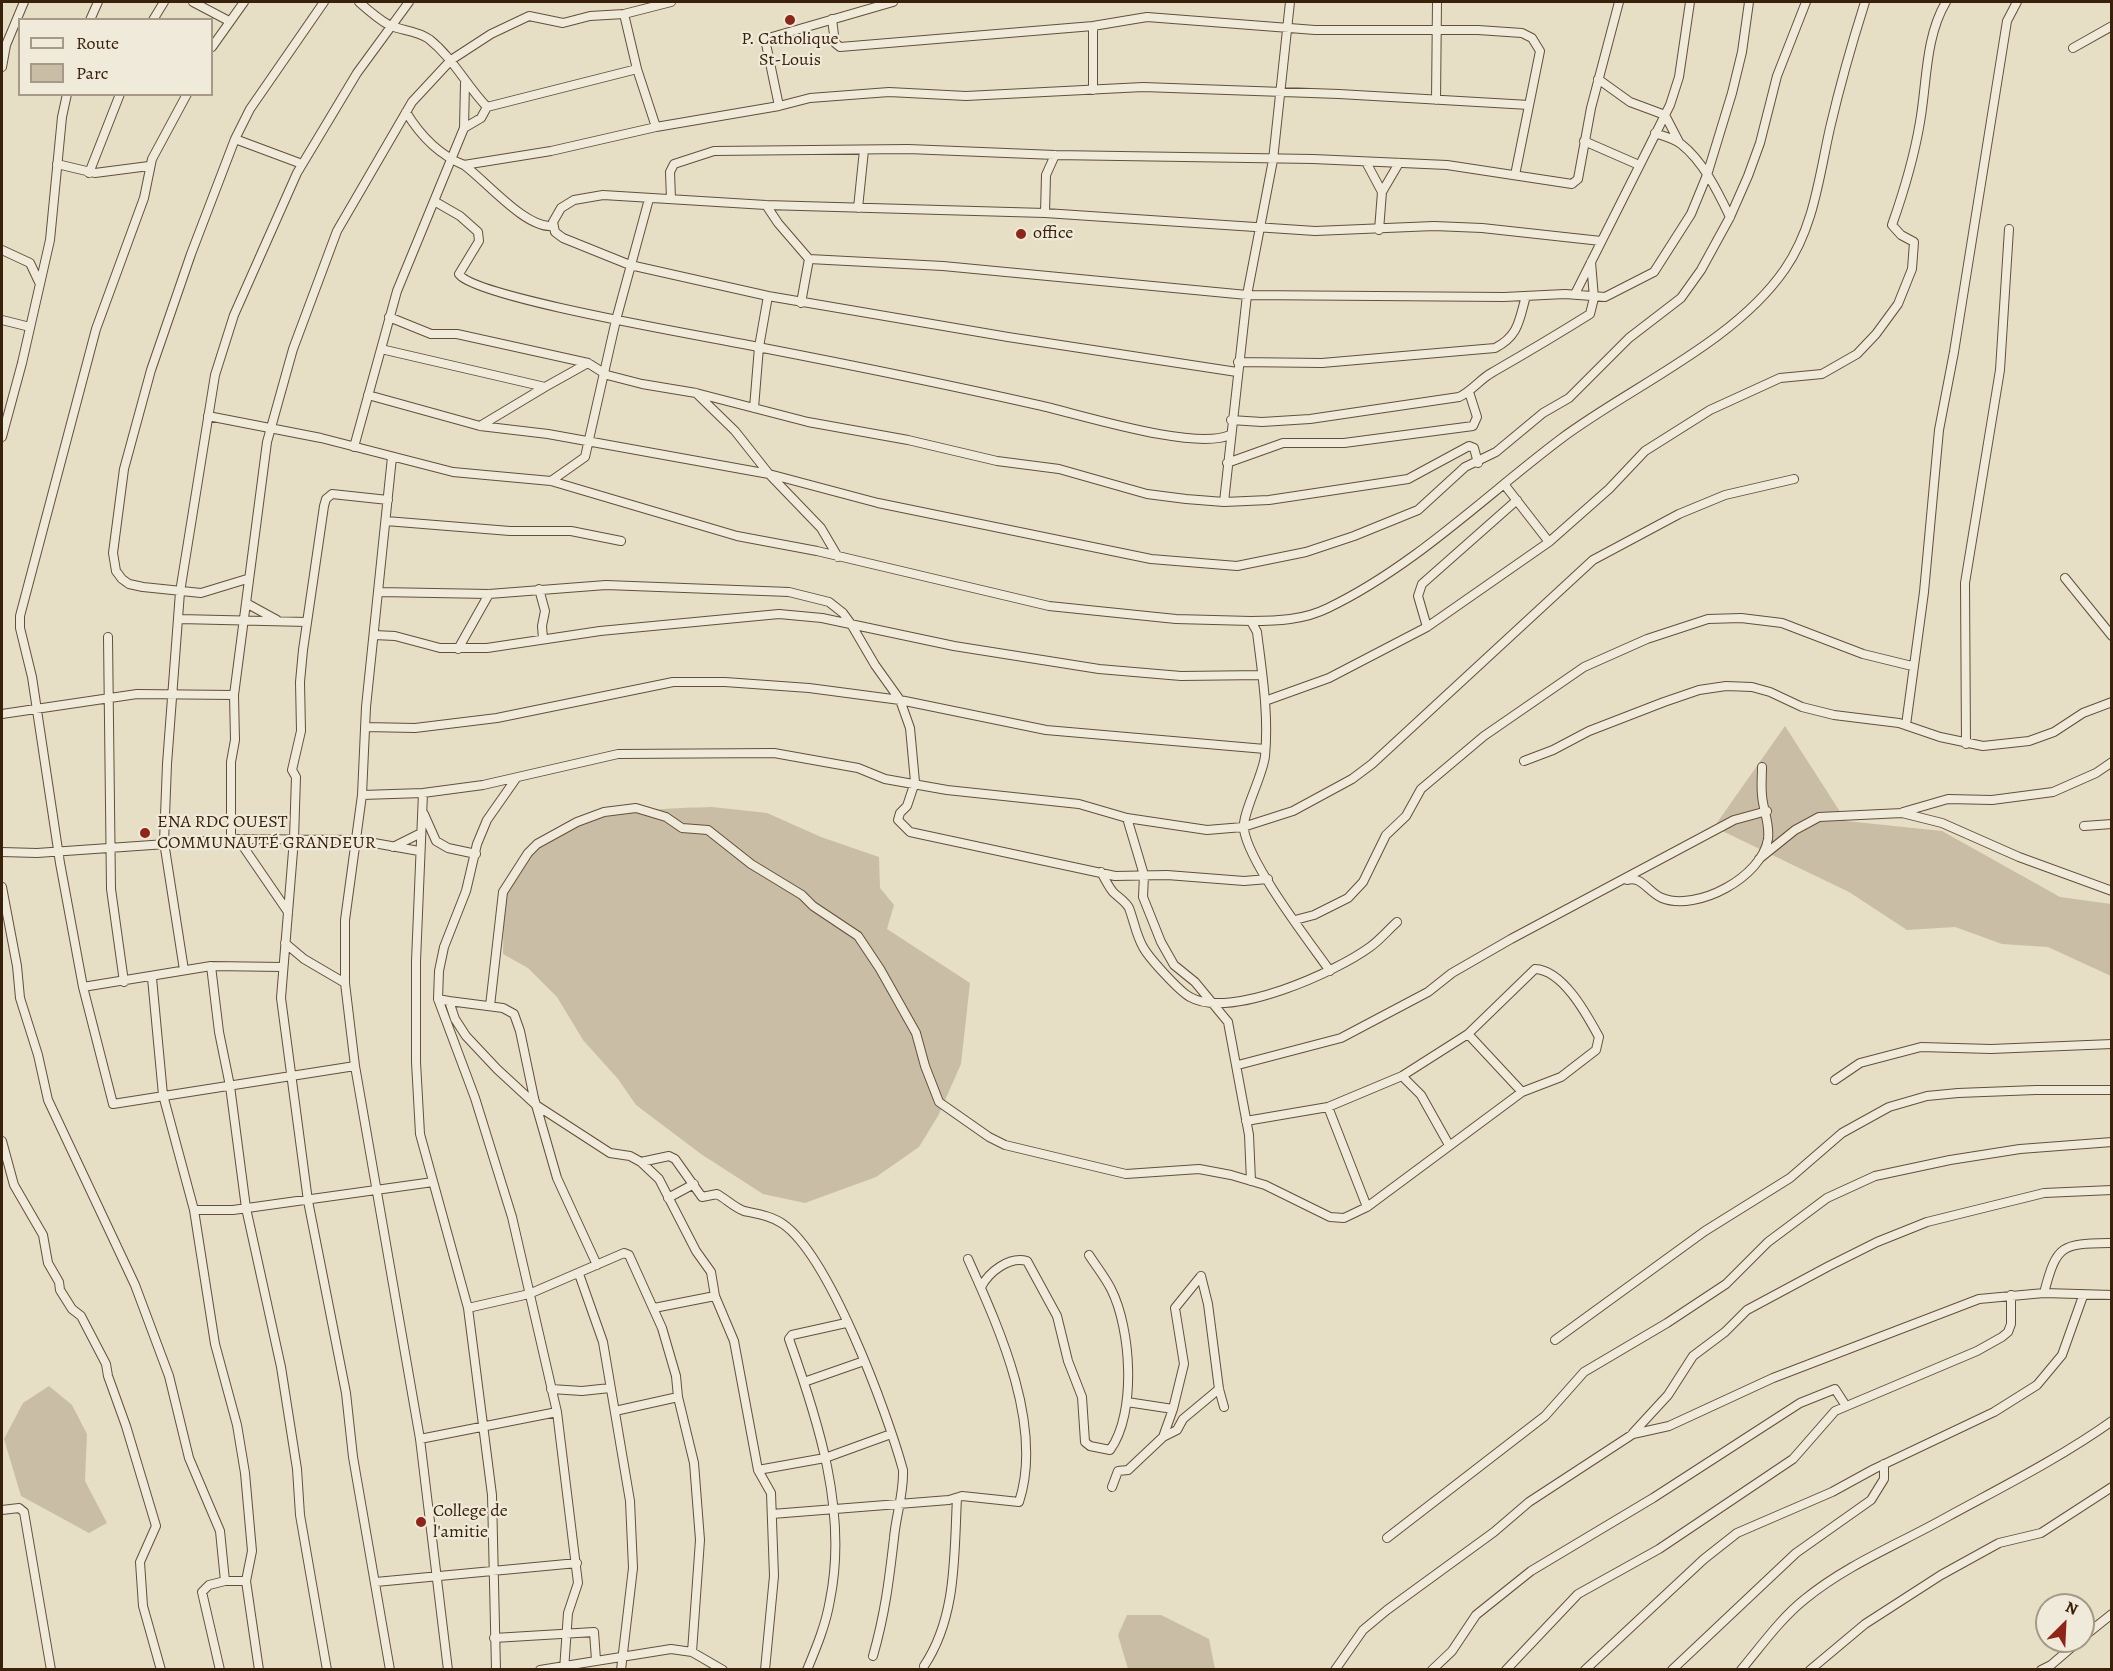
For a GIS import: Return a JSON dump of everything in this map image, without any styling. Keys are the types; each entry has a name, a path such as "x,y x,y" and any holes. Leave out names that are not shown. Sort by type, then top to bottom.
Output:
{"street":[{"path":"2,67 6,45 24,2"},
{"path":"91,18 98,2"},
{"path":"154,18 164,2"},
{"path":"193,2 229,21"},
{"path":"213,45 244,2"},
{"path":"247,579 211,592 180,592 129,584 116,571 113,553 124,469 142,398 191,254 236,139 250,109 324,2"},
{"path":"359,2 390,26 426,37 451,60 465,83 487,107"},
{"path":"184,970 164,843 180,592 215,375 231,324 302,164 357,73 408,2"},
{"path":"288,912 235,839 231,762 235,740 234,695 247,579 270,428 293,348 336,231 420,91 451,60 491,34 529,16 562,23 590,16 624,14 671,2"},
{"path":"778,106 765,39 893,2"},
{"path":"1224,502 1231,420 1247,295 1273,160 1290,2"},
{"path":"1436,100 1437,2"},
{"path":"671,199 672,167 676,162 714,151 909,149 1054,155 1399,163 1460,166 1575,183 1598,79 1619,2"},
{"path":"1575,294 1665,116 1679,77 1690,2"},
{"path":"766,205 778,223 809,259 943,266 1247,295 1526,296 1575,294 1594,298 1605,297 1654,272 1691,214 1707,175 1742,52 1749,2"},
{"path":"368,395 480,426 769,474 878,503 1151,559 1237,566 1306,552 1412,514 1465,467 1478,463 1496,452 1543,413 1569,398 1629,338 1681,298 1697,278 1730,217 1760,144 1777,76 1806,2"},
{"path":"208,416 354,447 453,472 551,481 737,536 838,556 971,589 1067,609 1176,619 1287,620 1327,609 1396,569 1564,437 1704,345 1771,288 1786,269 1814,208 1831,126 1865,2"},
{"path":"1265,701 1348,669 1427,627 1532,551 1549,542 1609,489 1645,451 1676,429 1710,410 1780,378 1822,374 1857,354 1876,334 1898,304 1912,269 1914,242 1900,235 1892,225 1907,183 1920,123 1931,45 1940,13 1946,2"},
{"path":"1906,725 1912,666 1924,592 1932,489 1945,391 1954,352 2007,21 2017,2"},
{"path":"624,14 637,69 656,127"},
{"path":"832,19 836,43 840,47 1093,26 1148,17 1288,29 1522,33 1532,38 1540,51 1515,175"},
{"path":"1093,26 1093,90"},
{"path":"2073,48 2112,26"},
{"path":"464,128 481,118 487,107 637,69"},
{"path":"1598,79 1630,102 1665,116 1679,142 1707,175 1730,217"},
{"path":"354,447 397,291 453,161 464,128 465,83"},
{"path":"464,165 551,151 656,127 778,106 810,98 889,92 966,96 1177,87 1529,105"},
{"path":"2,436 50,240 57,164 67,96"},
{"path":"89,173 119,96"},
{"path":"186,96 149,166 144,198 96,329 20,615 20,628 29,659 58,852 83,987 114,1104 354,1066"},
{"path":"406,112 419,133 453,161 464,165 527,219 542,227 553,226"},
{"path":"1655,133 1679,142"},
{"path":"236,139 302,164"},
{"path":"1584,141 1639,165"},
{"path":"858,208 864,150"},
{"path":"1045,213 1046,175 1054,155"},
{"path":"1366,162 1382,192"},
{"path":"1379,230 1382,192 1399,163"},
{"path":"57,164 89,173 149,166"},
{"path":"553,226 556,213 574,200 603,195 766,205 1045,213 1315,231 1434,226 1482,228 1601,241"},
{"path":"551,481 580,463 590,443 603,372 649,199"},
{"path":"434,201 460,216 478,232 479,242 459,274 460,276 518,297 616,320 759,347 1167,434 1214,439 1230,435"},
{"path":"553,226 563,238 630,266 768,296 1237,372"},
{"path":"1966,744 1965,583 2000,370 2009,229"},
{"path":"2,250 30,263 39,282"},
{"path":"801,303 809,259"},
{"path":"1231,420 1262,422 1310,419 1368,409 1442,402 1469,392 1490,373 1521,358 1588,315 1594,298 1591,262"},
{"path":"754,408 759,347 768,296"},
{"path":"1239,362 1332,362 1495,348 1510,340 1526,296"},
{"path":"389,316 431,334 457,334 588,363 603,372 642,384 696,393 808,422 909,440 997,461 1059,469 1147,494 1224,502 1269,500 1408,478 1423,473 1469,446 1474,448 1478,463"},
{"path":"2,320 30,327"},
{"path":"381,349 428,362 545,387"},
{"path":"480,426 588,363"},
{"path":"1227,463 1283,443 1344,443 1473,426 1477,417 1469,392"},
{"path":"696,393 735,431 769,474 821,528 838,556"},
{"path":"392,457 365,727 362,795 345,920 345,984 354,1066 420,1439 448,1670"},
{"path":"362,795 423,793 515,780 573,763 618,754 774,753 858,768 885,779 915,782 978,795 1079,804 1127,818 1207,830 1243,827 1293,811 1344,784 1372,764 1593,560 1679,514 1725,495 1794,479"},
{"path":"1504,484 1549,542"},
{"path":"388,500 333,494 326,499 300,682 301,731 292,770 296,777 294,839 281,998 309,1201 346,1393 353,1456 390,1670"},
{"path":"1427,627 1420,606 1419,591 1422,584 1517,500"},
{"path":"386,521 510,531 571,531 621,541"},
{"path":"2066,578 2112,636"},
{"path":"379,592 489,594 606,585 789,591 829,602 852,624 875,665 900,700 910,728 915,782 908,806 898,816 903,826 910,832 1124,876 1144,875 1244,881 1268,879"},
{"path":"539,589 545,611 542,626 543,639"},
{"path":"458,649 489,594"},
{"path":"246,603 279,621"},
{"path":"374,635 395,636 430,646 458,649 488,648 648,625 774,614 852,624 954,646 1100,669 1181,676 1262,675"},
{"path":"1295,920 1332,908 1355,892 1363,882 1386,835 1406,816 1419,792 1484,736 1584,667 1647,639 1708,620 1726,618 1769,621 1782,623 1863,654 1912,666"},
{"path":"179,619 307,622"},
{"path":"1251,621 1257,632 1265,701 1265,749 1263,770 1243,827 1248,843 1268,879 1330,971"},
{"path":"108,637 109,847 111,889 124,982"},
{"path":"365,727 415,728 497,718 679,681 772,684 900,700 1046,730 1265,749"},
{"path":"1524,761 1553,750 1589,730 1664,702 1699,690 1726,686 1752,687 1770,692 1802,707 1834,715 1906,725 1966,744 1999,746 2030,741 2054,732 2084,713 2112,702"},
{"path":"2,714 137,694 234,695"},
{"path":"1613,886 1632,879 1640,881 1662,899 1690,901 1714,894 1744,876 1759,859 1795,830 1819,817 1902,813 1948,800 1992,801 2053,792 2096,773 2112,762"},
{"path":"1759,859 1767,843 1769,826 1767,811 1761,796 1762,767"},
{"path":"515,780 488,820 476,854 466,891 443,953 438,999 482,1120 512,1217 557,1412 578,1583 572,1595 566,1633 564,1668"},
{"path":"423,793 419,851 416,1062 420,1134 468,1308 492,1495 496,1670"},
{"path":"490,1006 503,892 528,853 537,844 578,822 604,812 636,808 666,817 682,828 708,830 751,864 802,895 813,906 833,917 858,936 880,969 916,1034 939,1102 989,1137 1005,1145 1126,1174 1199,1169 1265,1185 1330,1217 1344,1218 1367,1207 1522,1092 1561,1077 1596,1050 1599,1037 1575,998 1545,969 1535,969 1468,1034 1402,1076 1328,1107 1246,1121"},
{"path":"422,811 436,841 448,848 476,854"},
{"path":"1238,1065 1341,1038 1428,992 1452,974 1511,939 1734,820 1767,811"},
{"path":"1902,813 1942,823 2019,857 2112,891"},
{"path":"1127,818 1144,875 1143,897 1171,961 1182,974 1195,982 1209,1002 1228,1022 1238,1065 1251,1181"},
{"path":"2084,826 2112,824"},
{"path":"392,847 421,833"},
{"path":"2,852 58,852 235,839 357,840 419,851"},
{"path":"37,853 60,863"},
{"path":"1101,872 1114,892 1128,907 1138,938 1152,960 1189,997 1209,1002 1235,1002 1271,994 1330,971 1371,946 1397,922"},
{"path":"2,887 17,966 20,998 38,1055 48,1100 135,1285 169,1376 189,1458 220,1531 225,1581"},
{"path":"285,943 304,959 345,984"},
{"path":"211,966 219,1032 231,1086 246,1208 281,1367 297,1469 300,1515 307,1540 327,1670"},
{"path":"83,987 152,978 211,966 282,967"},
{"path":"152,978 163,1095 194,1210 215,1344 237,1425 245,1473 252,1551 246,1581 259,1670"},
{"path":"438,999 512,1011 557,1178 597,1265"},
{"path":"449,1001 455,1019 466,1036 503,1076 536,1105 606,1150 630,1156 641,1162 658,1179 698,1255 711,1272 714,1296 734,1341 758,1470 771,1493 772,1609 765,1670"},
{"path":"1468,1034 1522,1092"},
{"path":"1835,1080 1860,1063 1921,1047 1990,1048 2112,1044"},
{"path":"1402,1076 1421,1095 1449,1145"},
{"path":"1555,1340 1704,1231 1790,1178 1842,1133 1888,1107 1927,1096 1958,1093 2112,1090"},
{"path":"1328,1107 1367,1207"},
{"path":"2,1141 15,1185 42,1235 48,1263 59,1281 60,1290 72,1309 81,1316 106,1364 126,1426 156,1526 140,1562 143,1606 161,1670"},
{"path":"1387,1538 1545,1416 1584,1372 1667,1323 1726,1284 1768,1242 1827,1198 1875,1176 1950,1160 2020,1149 2112,1142"},
{"path":"641,1162 669,1156 694,1184 702,1197 717,1194 743,1210 777,1220 796,1235 822,1272 864,1361 903,1470 886,1609 873,1656"},
{"path":"194,1210 246,1208 309,1201 433,1182"},
{"path":"668,1198 694,1184"},
{"path":"1335,1670 1363,1630 1387,1610 1494,1532 1529,1502 1633,1434 1668,1395 1693,1356 1725,1332 1748,1310 1877,1242 1927,1222 2044,1193 2112,1190"},
{"path":"2044,1293 2049,1274 2062,1250 2070,1244 2112,1243"},
{"path":"468,1308 529,1294 627,1253 654,1308 676,1376 678,1397 694,1463 700,1523 698,1591 692,1652"},
{"path":"981,1287 996,1269 1016,1260 1027,1261 1057,1316 1068,1361 1082,1397 1088,1444 1110,1450 1118,1437 1127,1402 1127,1356 1112,1290 1089,1255"},
{"path":"772,1514 968,1497 1018,1503 1028,1450 1023,1411 999,1332 968,1259"},
{"path":"579,1274 600,1333 630,1501 633,1568 621,1670"},
{"path":"1163,1437 1173,1409 1184,1364 1175,1308 1201,1276 1208,1304 1219,1389 1224,1407"},
{"path":"1633,1434 1669,1426 1773,1378 1964,1304 2011,1294 2112,1295"},
{"path":"1506,1670 1578,1594 1659,1549 1793,1459 1825,1420 1846,1406 1977,1351 2002,1337 2012,1324 2011,1294"},
{"path":"654,1308 714,1296"},
{"path":"1585,1670 1698,1563 1737,1533 1832,1492 1884,1464 1994,1412 2037,1385 2062,1355 2083,1296"},
{"path":"807,1670 818,1645 831,1599 836,1548 825,1458 789,1336 846,1323"},
{"path":"804,1382 864,1361"},
{"path":"551,1389 582,1391 610,1388"},
{"path":"1112,1487 1118,1472 1128,1470 1163,1437 1177,1430 1183,1419 1219,1389"},
{"path":"1432,1670 1452,1651 1476,1614 1531,1571 1653,1498 1800,1402 1835,1389 1846,1406"},
{"path":"615,1411 678,1397"},
{"path":"1127,1402 1173,1409"},
{"path":"420,1439 557,1412"},
{"path":"1741,1670 1787,1616 1820,1587 1879,1551 2045,1463 2112,1421"},
{"path":"758,1470 825,1458 891,1434"},
{"path":"1672,1670 1796,1553 1871,1500 1884,1479 1884,1464"},
{"path":"1810,1670 1865,1624 1941,1575 1999,1543 2041,1533 2112,1487"},
{"path":"924,1666 942,1631 950,1596 957,1498"},
{"path":"2,1510 19,1508 24,1512 51,1670"},
{"path":"376,1582 577,1563"},
{"path":"220,1670 202,1592 209,1585 225,1581 246,1581"},
{"path":"2095,1627 2112,1614"},
{"path":"494,1638 594,1632 596,1660"},
{"path":"540,1670 564,1668 624,1655 671,1649 692,1652 723,1670"},
{"path":"2041,1670 2064,1653"}],"green space":[{"path":"1785,726 1846,821 1942,831 2060,897 2111,904 2111,976 2048,947 2002,944 1955,927 1907,930 1849,892 1714,827"},
{"path":"712,807 767,813 821,837 879,857 880,888 894,905 887,929 970,983 961,1064 938,1116 919,1147 876,1177 805,1203 763,1194 701,1154 636,1105 618,1079 583,1040 557,997 528,968 503,954 504,909 509,885 523,860 543,841 568,828 596,819 656,809"},
{"path":"49,1386 72,1405 87,1434 85,1481 107,1523 89,1533 21,1496 4,1439 23,1403"},
{"path":"1127,1615 1161,1615 1209,1639 1215,1669 1128,1669 1118,1635"}],"place":[{"name":"P. Catholique St-Louis","path":"790,20"},
{"name":"office","path":"1021,234"},
{"name":"ENA RDC OUEST COMMUNAUTÉ GRANDEUR","path":"145,833"},
{"name":"College de l'amitie","path":"421,1522"}]}
